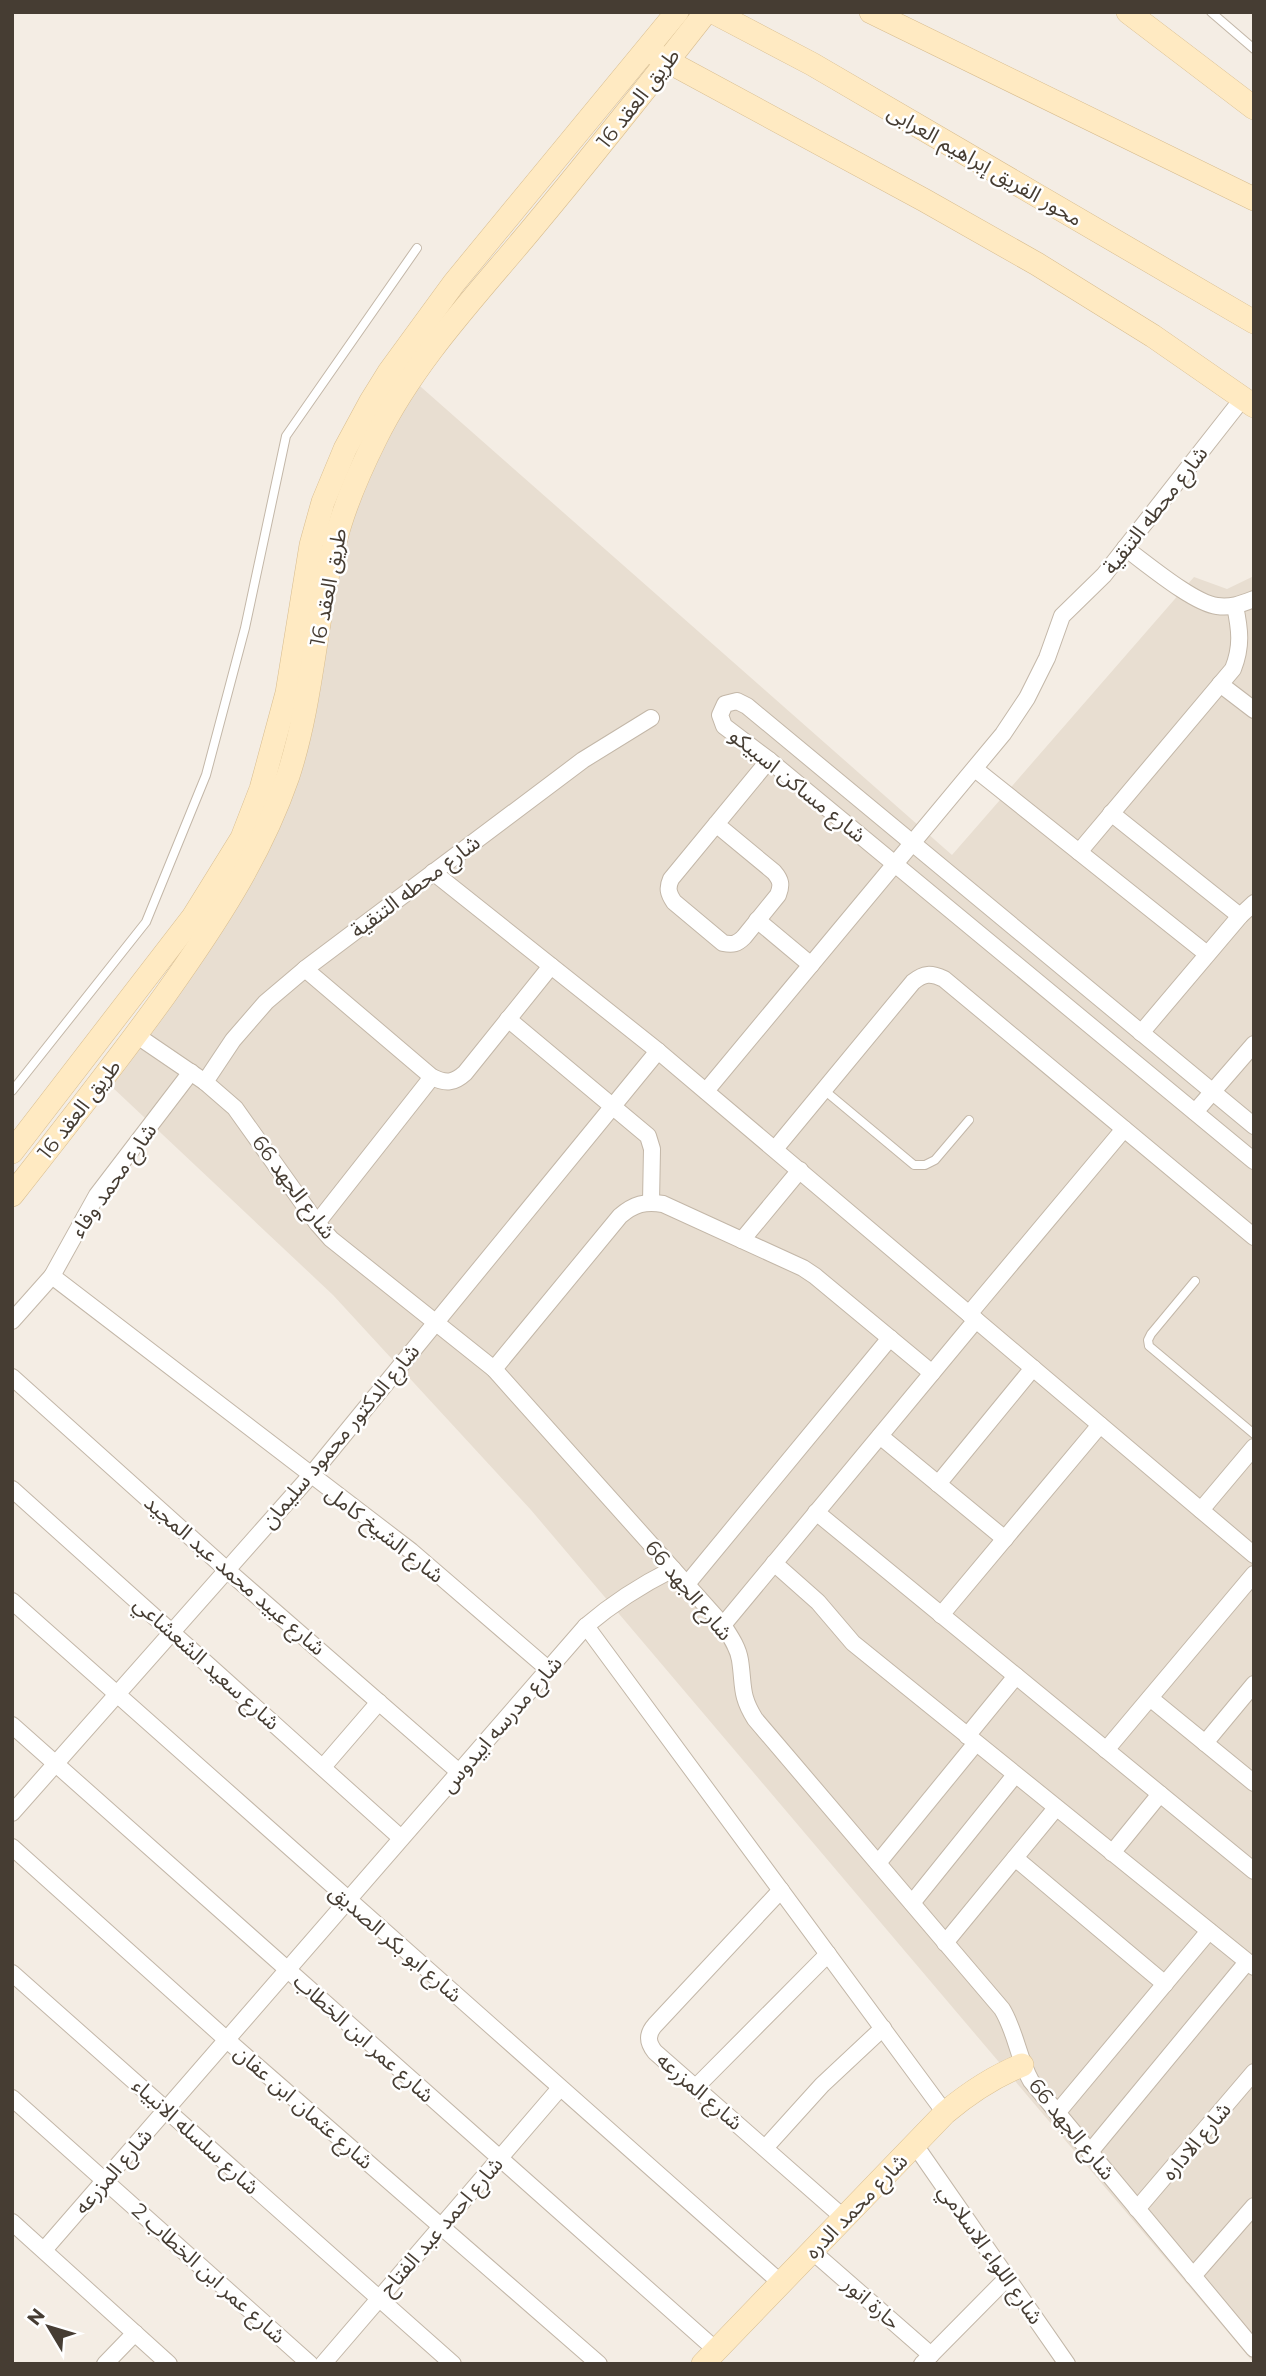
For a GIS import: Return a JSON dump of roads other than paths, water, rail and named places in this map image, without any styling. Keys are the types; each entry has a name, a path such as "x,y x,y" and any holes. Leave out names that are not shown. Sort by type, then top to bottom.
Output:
{"street":[{"name":"طريق العقد 16","path":"12,1152 193,917 242,838 261,789 287,693 311,545 323,502 345,449 365,412 389,372 454,283 677,12"},
{"name":"طريق العقد 16","path":"12,1195 136,1035 207,935 240,883 274,812 301,731 335,544 347,502 387,415 420,366 603,145 706,12"},
{"name":"محور الفريق إبراهيم العرابى","path":"713,12 812,64 1254,322"},
{"path":"871,12 1254,199"},
{"path":"1129,12 1254,108"},
{"path":"647,50 1037,264 1153,336 1248,402"},
{"name":"شارع محطه التنقية","path":"975,769 1027,698 1047,658 1062,616 1104,575 1248,402"},
{"path":"1125,548 1195,598 1214,606 1235,606 1254,599"},
{"path":"1079,852 1233,669 1241,638 1235,606"},
{"path":"1220,684 1254,710"},
{"name":"شارع مساكن اسبيكو","path":"1254,1126 742,702 731,701 725,704 720,715 724,726 769,760 1254,1161"},
{"name":"شارع محطه التنقية","path":"205,1082 233,1040 267,1002 305,969 583,760 651,718"},
{"path":"716,824 780,879 781,887 778,895 738,943 731,945 723,943 674,902 669,895 668,886 671,879 716,824 769,760"},
{"path":"706,1091 975,769 1207,954"},
{"path":"1111,813 1240,916"},
{"path":"433,872 658,1051 1254,1555"},
{"path":"1141,1033 1254,903"},
{"path":"757,920 811,965"},
{"path":"305,969 432,1077 443,1083 456,1081 465,1073 551,966"},
{"path":"775,1149 913,982 922,975 933,974 944,979 1254,1237"},
{"path":"508,1019 648,1136 651,1142 651,1202"},
{"name":"شارع الجهد 66","path":"136,1035 205,1082 235,1108 317,1223 346,1253 494,1369 723,1625 734,1641 740,1660 743,1693 755,1719 1002,2009 1015,2034 1023,2065 1031,2081 1254,2349"},
{"path":"1195,1112 1254,1044"},
{"name":"شارع الدكتور محمود سليمان","path":"12,1813 311,1475 658,1051"},
{"name":"شارع محمد وفاء","path":"12,1321 52,1276 97,1195 191,1072"},
{"path":"317,1223 432,1077"},
{"path":"723,1625 932,1373 972,1317 1124,1129"},
{"path":"743,1240 800,1170"},
{"path":"494,1369 620,1216 640,1203 651,1202 663,1204 743,1240 815,1276 932,1373"},
{"name":"شارع الشيخ كامل","path":"52,1276 411,1551 548,1669"},
{"path":"687,1584 890,1338"},
{"path":"938,1484 1033,1368"},
{"name":"شارع عبيد محمد عبد المجيد","path":"12,1377 227,1570 459,1772"},
{"path":"941,1615 1100,1425"},
{"path":"880,1436 1005,1539"},
{"path":"1201,1510 1254,1447"},
{"name":"شارع سعيد الشعشاعي","path":"12,1489 401,1838"},
{"path":"817,1512 1254,1871"},
{"path":"774,1563 818,1602 853,1643 1250,1964 1090,2152"},
{"name":"شارع مدرسه ابيدوس","path":"347,1901 586,1626 641,1585 674,1569"},
{"path":"1105,1750 1254,1574"},
{"name":"شارع ابو بكر الصديق","path":"12,1601 780,2283"},
{"path":"586,1626 945,2113"},
{"path":"878,1863 1016,1676"},
{"path":"1205,1743 1254,1684"},
{"path":"1150,1698 1254,1783"},
{"path":"323,1767 379,1702"},
{"name":"شارع عمر ابن الخطاب","path":"12,1725 499,2158 709,2357"},
{"path":"912,1903 1015,1775"},
{"path":"1112,1853 1160,1794"},
{"path":"945,1943 1056,1808"},
{"name":"شارع عثمان ابن عفان","path":"12,1847 227,2040 600,2364"},
{"path":"1014,1858 1165,1984"},
{"name":"شارع المزرعه","path":"781,1890 650,2031 650,2046 844,2218"},
{"name":"شارع المزرعه","path":"44,2250 347,1901"},
{"path":"1057,2113 1209,1931"},
{"path":"695,2088 828,1954"},
{"name":"شارع سلسله الانبياء","path":"12,1973 453,2364"},
{"path":"765,2148 822,2085 883,2028"},
{"name":"شارع محمد الدره","path":"709,2357 945,2113 968,2093 994,2077 1023,2065"},
{"name":"شارع الاداره","path":"1138,2209 1254,2072"},
{"name":"شارع احمد عبد الفتاح","path":"323,2364 559,2088"},
{"name":"شارع عمر ابن الخطاب 2","path":"12,2098 310,2364"},
{"name":"شارع اللواء الاسلامي","path":"915,2145 1067,2364"},
{"path":"1193,2276 1254,2206"},
{"path":"12,2222 169,2364"},
{"name":"حارة انور","path":"812,2250 927,2359"},
{"path":"927,2359 1007,2278"},
{"path":"105,2364 135,2333"}],"lane":[{"path":"1211,12 1254,49"},
{"path":"12,1091 146,922 206,775 245,628 286,436 417,248"},
{"path":"824,1090 914,1165 925,1166 935,1160 969,1120"},
{"path":"1195,1281 1151,1334 1149,1346 1254,1434"}]}
